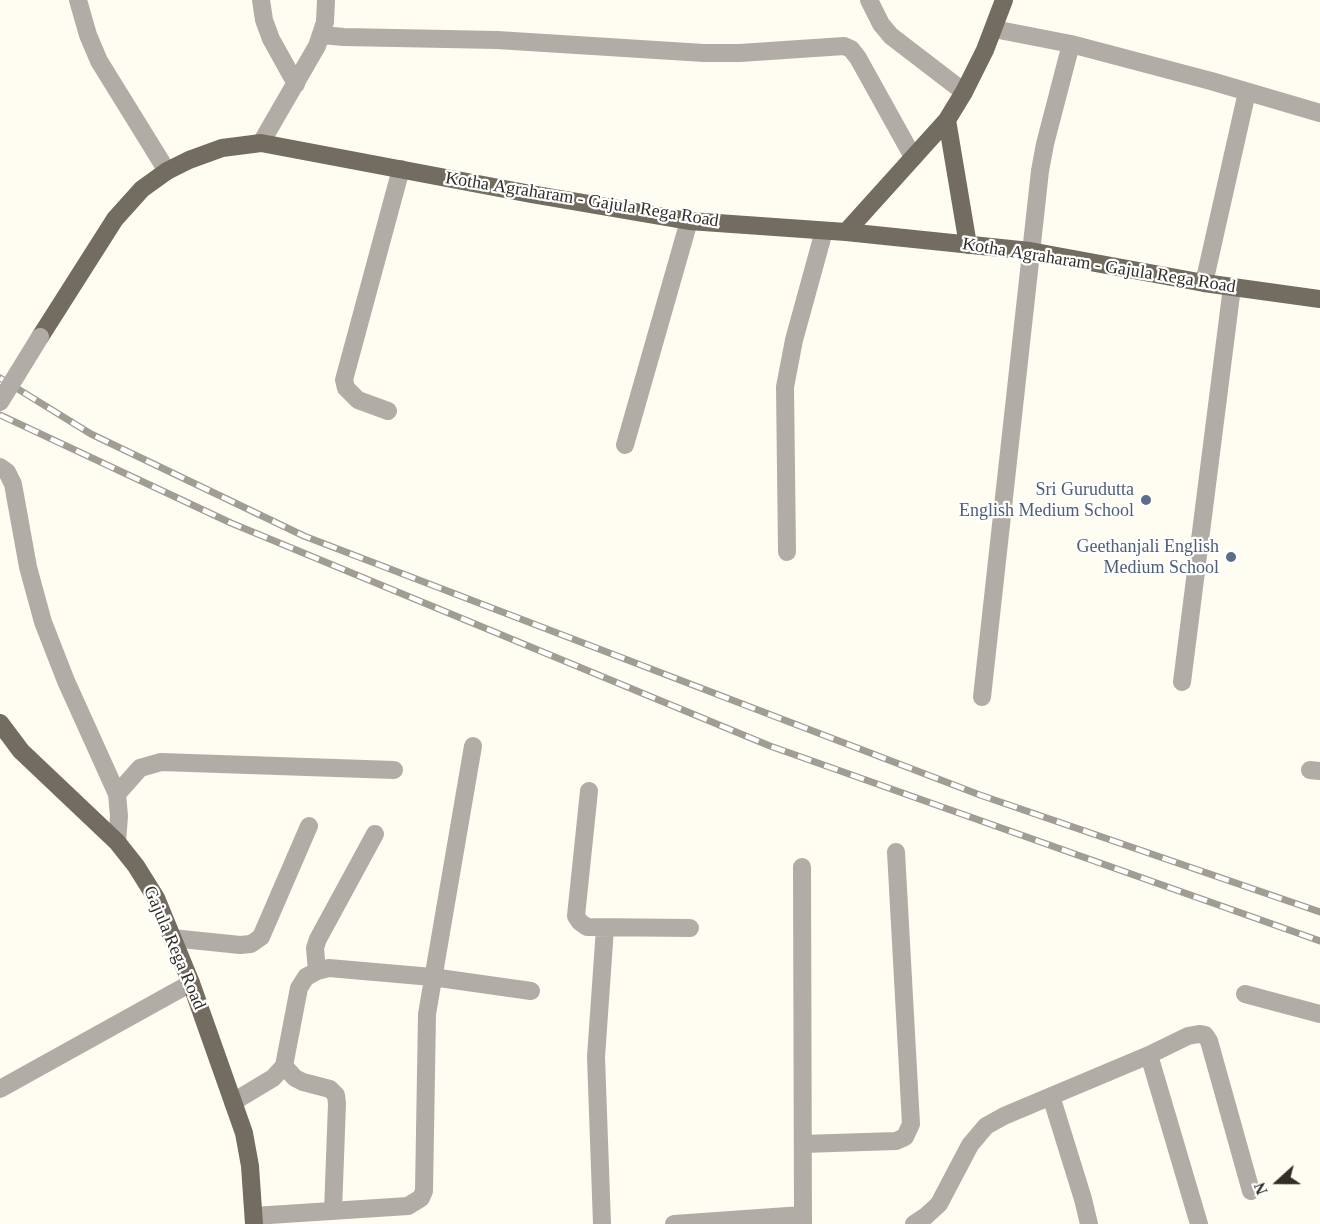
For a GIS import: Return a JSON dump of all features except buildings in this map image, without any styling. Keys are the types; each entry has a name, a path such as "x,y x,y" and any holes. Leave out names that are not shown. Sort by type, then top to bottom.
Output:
{"main road":[{"path":"846,232 947,120 964,92 994,29 1004,0"},
{"path":"947,120 968,245"},
{"name":"Kotha Agraharam - Gajula Rega Road","path":"40,338 115,219 142,189 167,171 189,160 222,148 261,143 531,195 688,221 846,232 1029,252 1204,284 1320,299"},
{"name":"Gajula Rega Road","path":"0,723 21,751 117,842 136,866 156,898 190,983 244,1133 250,1166 254,1220"}],"street":[{"path":"78,0 88,35 99,61 167,171"},
{"path":"261,0 264,20 271,39 296,84"},
{"path":"261,143 322,35 326,0"},
{"path":"869,0 880,24 891,36 964,92"},
{"path":"994,29 1071,44 1320,114"},
{"path":"322,35 497,40 713,53 844,46 851,49 858,58 913,157"},
{"path":"982,697 1029,252 1045,144 1071,44"},
{"path":"1204,284 1247,92"},
{"path":"388,411 358,400 346,388 344,380 400,169"},
{"path":"625,445 688,221"},
{"path":"786,552 785,387 794,340 824,231"},
{"path":"1182,682 1232,287"},
{"path":"0,402 40,338"},
{"path":"0,467 7,472 13,483 28,567 43,622 66,681 117,794 119,816 117,842"},
{"path":"254,1220 333,1211 408,1206 421,1198 424,1191 426,1037 432,977 473,746"},
{"path":"117,794 140,768 160,762 394,770"},
{"path":"589,791 576,916 587,927 690,928"},
{"path":"172,938 240,945 251,944 261,937 309,826"},
{"path":"317,971 315,948 318,939 375,834"},
{"path":"803,1144 896,1142 905,1137 911,1124 896,852"},
{"path":"674,1224 803,1219 802,867"},
{"path":"602,1224 596,1057 605,928"},
{"path":"233,1102 273,1077 284,1066 299,988 306,977 317,971 329,968 432,977 531,990"},
{"path":"0,1089 190,983"},
{"path":"1245,994 1320,1014"},
{"path":"914,1224 939,1204 970,1145 986,1126 1004,1116 1149,1055 1188,1036 1205,1035 1209,1041 1251,1191"},
{"path":"1149,1055 1199,1224"},
{"path":"284,1066 295,1078 330,1089 336,1095 333,1211"},
{"path":"1051,1096 1089,1224"},
{"path":"939,1204 944,1224"}],"railway":[{"path":"0,378 91,434 304,536 980,795 1320,912"},
{"path":"0,415 231,523 770,746 1320,941"}],"place":[{"name":"Sri Gurudutta English Medium School","path":"1146,500"},
{"name":"Geethanjali English Medium School","path":"1231,557"}]}
